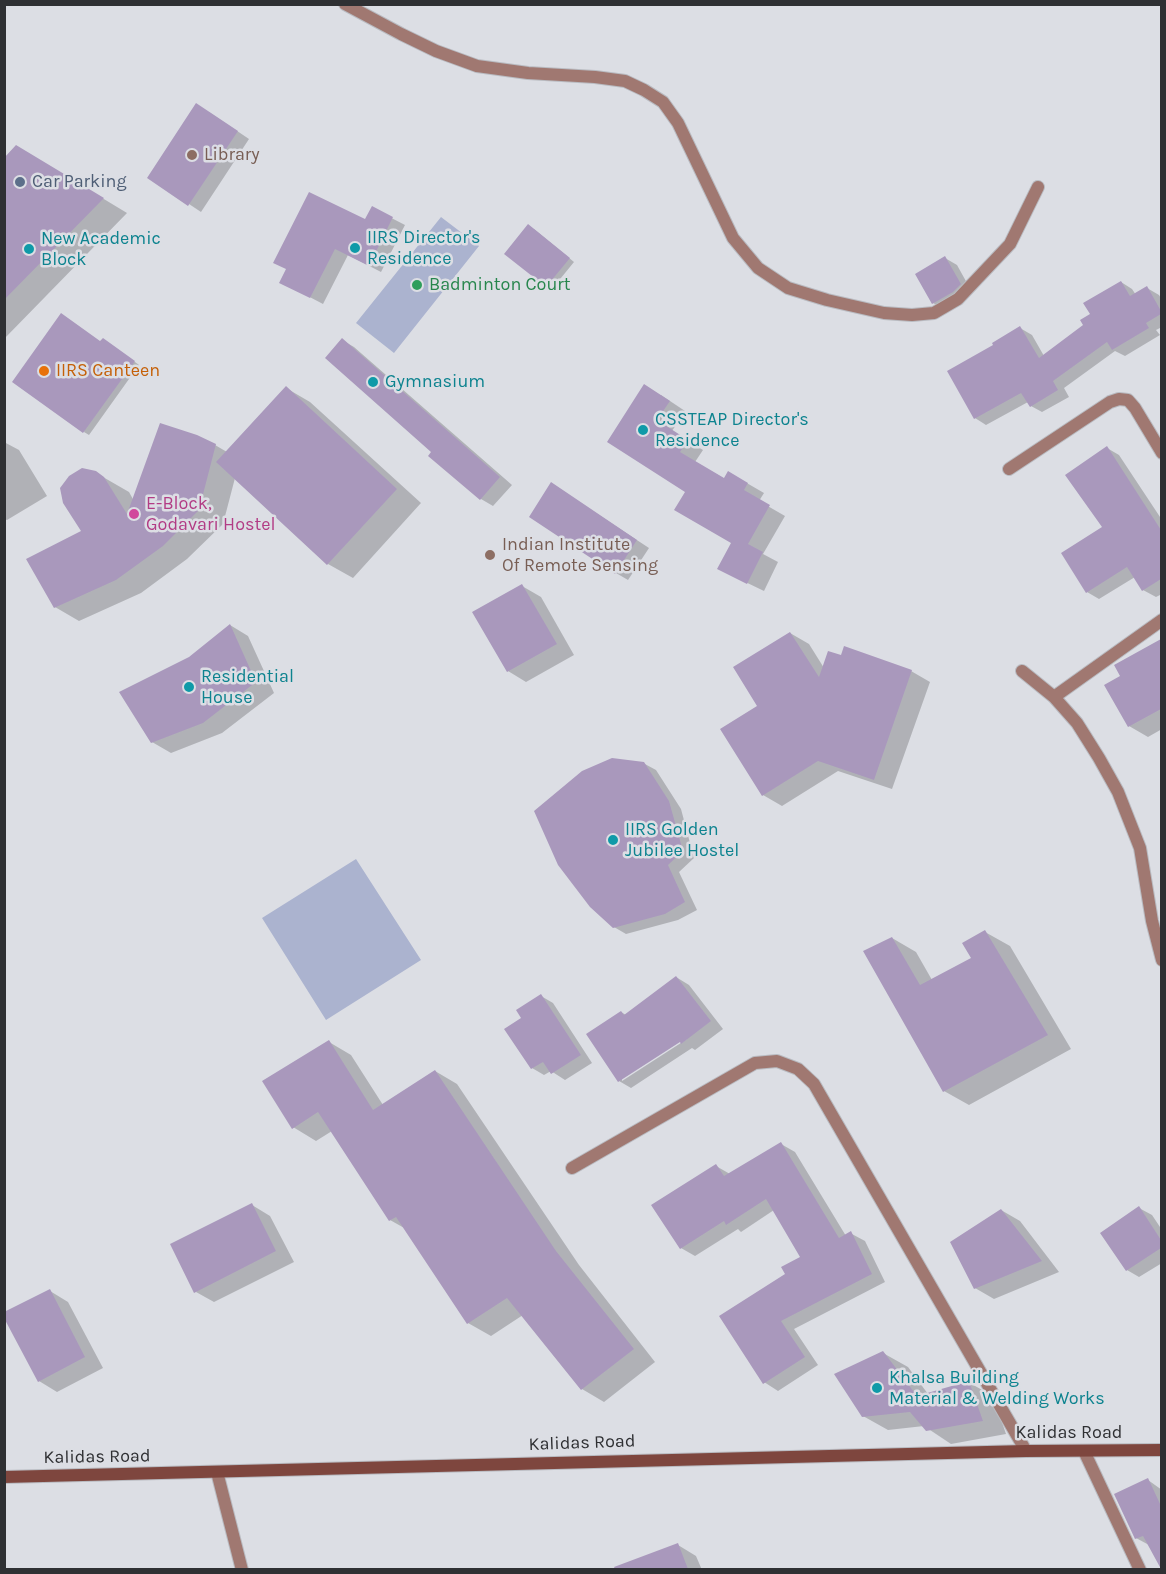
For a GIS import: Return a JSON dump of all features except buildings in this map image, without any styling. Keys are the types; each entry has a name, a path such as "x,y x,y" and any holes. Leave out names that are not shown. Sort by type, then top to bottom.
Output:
{"street":[{"path":"345,4 436,51 477,66 528,73 605,78 625,81 644,90 663,102 678,123 733,238 758,268 788,288 827,300 884,313 912,315 934,313 958,300 1010,244 1038,188"},
{"path":"1009,469 1110,402 1119,399 1128,400 1135,408 1161,453"},
{"path":"1054,697 1161,620"},
{"path":"1022,671 1054,697 1077,723 1118,792 1140,848 1161,960"},
{"path":"572,1168 755,1063 777,1061 798,1070 814,1084 1026,1451"},
{"name":"Kalidas Road","path":"4,1477 1026,1451 1161,1450"},
{"path":"1084,1451 1140,1569"},
{"path":"217,1472 242,1569"}],"shaded area":[{"name":"Badminton Court","path":"441,217 479,246 394,353 356,323"},
{"path":"356,859 421,960 326,1020 262,918"}],"place":[{"name":"Library","path":"192,155"},
{"name":"Car Parking","path":"20,182"},
{"name":"IIRS Director's Residence","path":"355,248"},
{"name":"New Academic Block","path":"29,249"},
{"name":"Badminton Court","path":"417,285"},
{"name":"IIRS Canteen","path":"44,371"},
{"name":"Gymnasium","path":"373,382"},
{"name":"CSSTEAP Director's Residence","path":"643,430"},
{"name":"E-Block, Godavari Hostel","path":"134,514"},
{"name":"Indian Institute Of Remote Sensing","path":"490,555"},
{"name":"Residential House","path":"189,687"},
{"name":"IIRS Golden Jubilee Hostel","path":"613,840"},
{"name":"Khalsa Building Material & Welding Works","path":"877,1388"}]}
